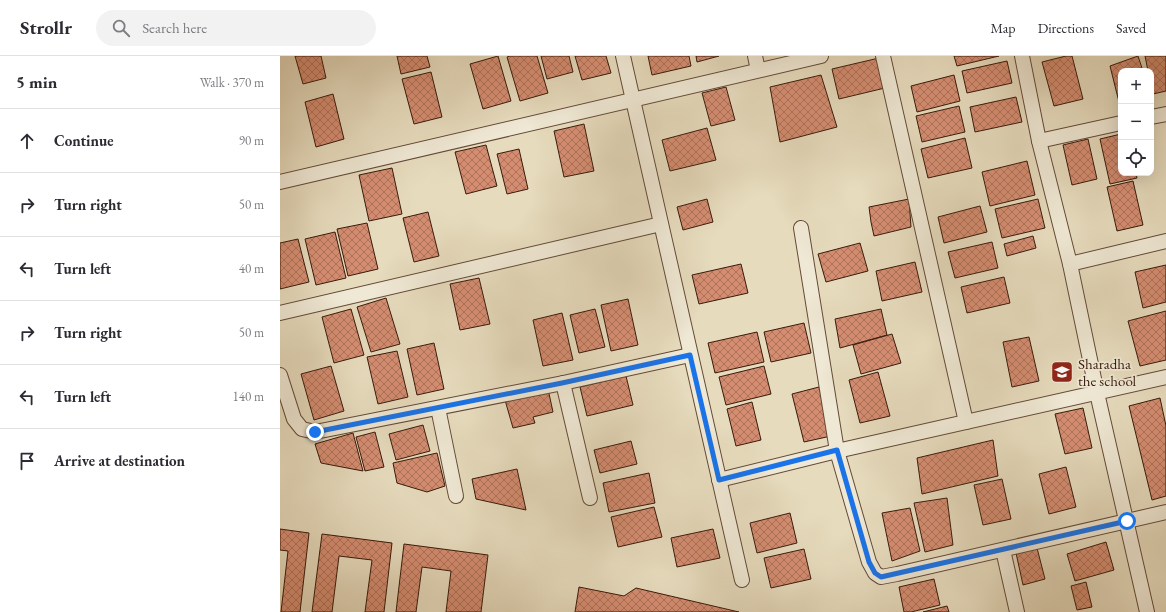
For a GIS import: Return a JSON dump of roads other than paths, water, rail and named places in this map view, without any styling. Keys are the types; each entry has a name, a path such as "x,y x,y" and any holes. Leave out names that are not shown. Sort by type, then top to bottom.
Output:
{"street":[{"path":"623,56 742,580"},
{"path":"755,56 758,70"},
{"path":"280,182 821,56"},
{"path":"883,56 966,422"},
{"path":"1022,56 1039,141 1070,264 1097,393 1147,612"},
{"path":"1154,116 1166,114"},
{"path":"1039,141 1118,124"},
{"path":"280,314 661,224"},
{"path":"801,228 837,450 869,562 875,573 881,577 1166,512"},
{"path":"1070,264 1166,241"},
{"path":"280,374 294,419 302,429 315,432 562,383 690,355"},
{"path":"719,480 837,450 1166,377"},
{"path":"562,383 590,498"},
{"path":"438,408 456,496"},
{"path":"1002,550 1017,612"}],"place":[{"name":"Sharadha the school","path":"1062,372"}]}
